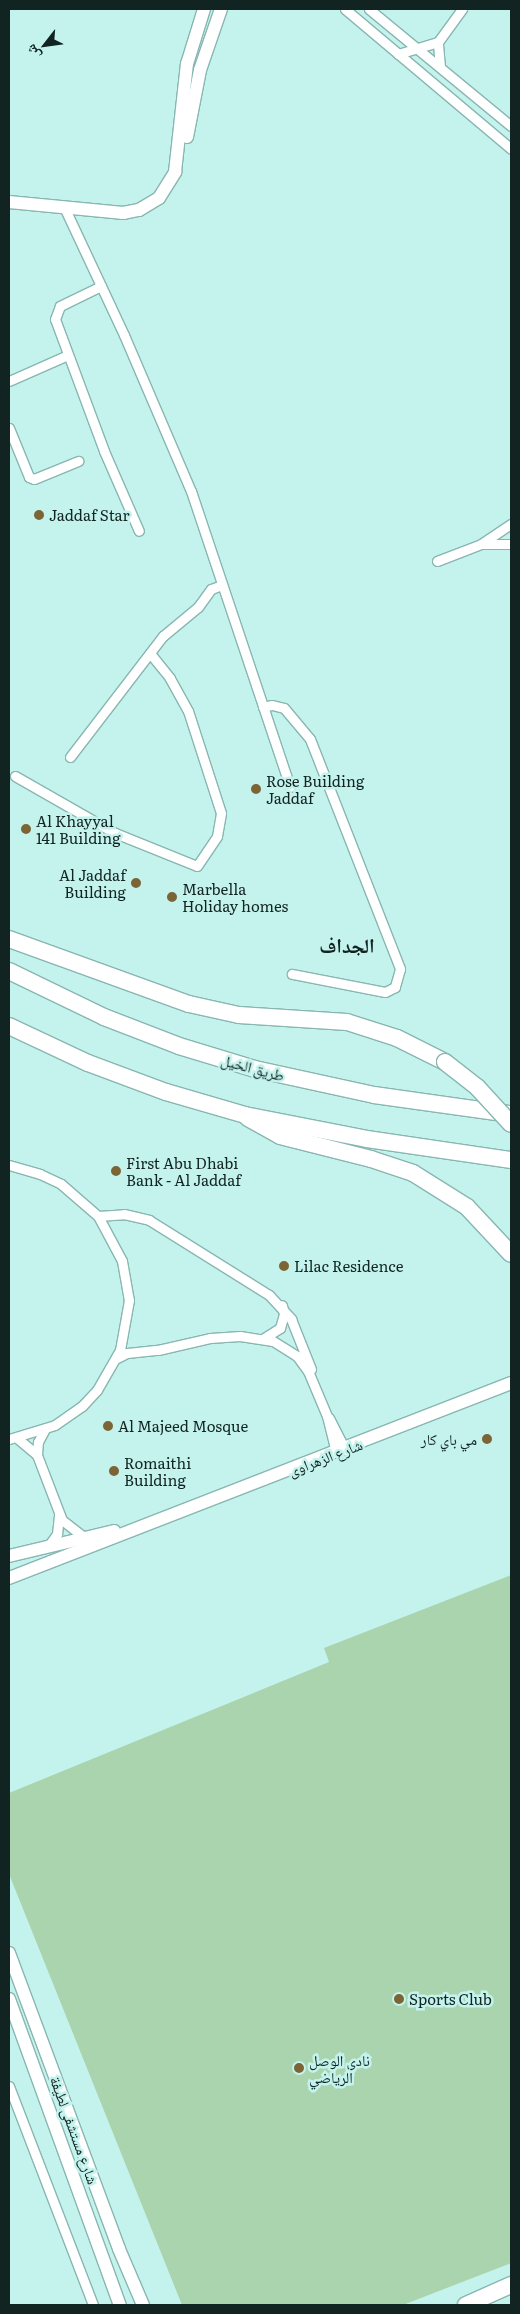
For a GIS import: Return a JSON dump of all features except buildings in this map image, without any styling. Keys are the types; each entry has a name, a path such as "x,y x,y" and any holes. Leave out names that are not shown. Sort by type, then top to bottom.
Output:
{"highway":[{"path":"9,939 181,1002 239,1015 347,1022 397,1038 445,1062 477,1087 511,1124"},
{"name":"طريق الخيل","path":"9,971 104,1017 179,1046 255,1069 374,1096 511,1114"},
{"path":"9,1026 97,1066 166,1092 245,1115 367,1139 511,1160"},
{"path":"245,1115 272,1134 413,1174 467,1207 511,1254"},
{"path":"466,2305 511,2285"}],"main road":[{"path":"80,211 131,212 153,203 168,186 176,164 188,56 204,9"},
{"path":"9,202 132,218 156,209 169,197 179,174 200,70 221,9"},
{"name":"شارع الزهراوى","path":"9,1578 511,1383"},
{"name":"شارع الزهراوى","path":"9,1556 50,1545 136,1528"},
{"name":"شارع مستشفى لطيفة","path":"9,1953 119,2249 143,2305"},
{"name":"شارع مستشفى لطيفة","path":"9,2000 14,2024 120,2305"},
{"path":"99,2252 110,2258 119,2249"}],"street":[{"path":"345,9 511,149"},
{"path":"369,9 511,126"},
{"path":"398,54 418,49 439,38 462,9"},
{"path":"411,42 439,38"},
{"path":"439,38 440,67"},
{"path":"65,209 191,491 290,787"},
{"path":"101,286 60,306 56,312 56,323 104,451 138,531"},
{"path":"10,378 68,355"},
{"path":"9,428 29,477 34,478 78,461"},
{"path":"437,561 481,544 511,524"},
{"path":"481,544 511,544"},
{"path":"70,756 170,628 202,604 211,589 222,585"},
{"path":"15,776 115,833 197,866 217,836 221,813 188,711 170,678 150,653"},
{"path":"263,707 272,705 284,708 310,739 400,969 397,984 384,992 292,974"},
{"path":"9,1165 40,1174 61,1184 98,1216 118,1249 128,1287 127,1326 117,1358 90,1398 69,1416 45,1429 13,1438"},
{"path":"98,1216 124,1214 149,1220 282,1305 300,1338 340,1451"},
{"path":"264,1338 280,1328 284,1314 282,1305"},
{"path":"117,1358 127,1353 158,1350 210,1338 264,1338 289,1350 313,1379"},
{"path":"45,1429 38,1442 37,1455 59,1514 72,1531 85,1538"},
{"path":"13,1438 37,1455"},
{"path":"50,1545 59,1528 59,1514"},
{"path":"9,2086 93,2305"}],"green space":[{"name":"نادي الوصل الرياضي","path":"511,1575 511,2263 403,2305 182,2305 9,1874 9,1793 329,1662 324,1648"}],"place":[{"name":"Jaddaf Star","path":"39,515"},
{"name":"Rose Building Jaddaf","path":"256,789"},
{"name":"Al Khayyal 141 Building","path":"26,829"},
{"name":"Al Jaddaf Building","path":"136,883"},
{"name":"Marbella Holiday homes","path":"172,897"},
{"name":"First Abu Dhabi Bank - Al Jaddaf","path":"116,1171"},
{"name":"Lilac Residence","path":"284,1266"},
{"name":"Al Majeed Mosque","path":"108,1426"},
{"name":"مي باي كار","path":"487,1439"},
{"name":"Romaithi Building","path":"114,1471"},
{"name":"Sports Club","path":"399,1999"},
{"name":"نادي الوصل الرياضي","path":"299,2068"}],"district":[{"name":"الجداف","path":"347,944"}]}
